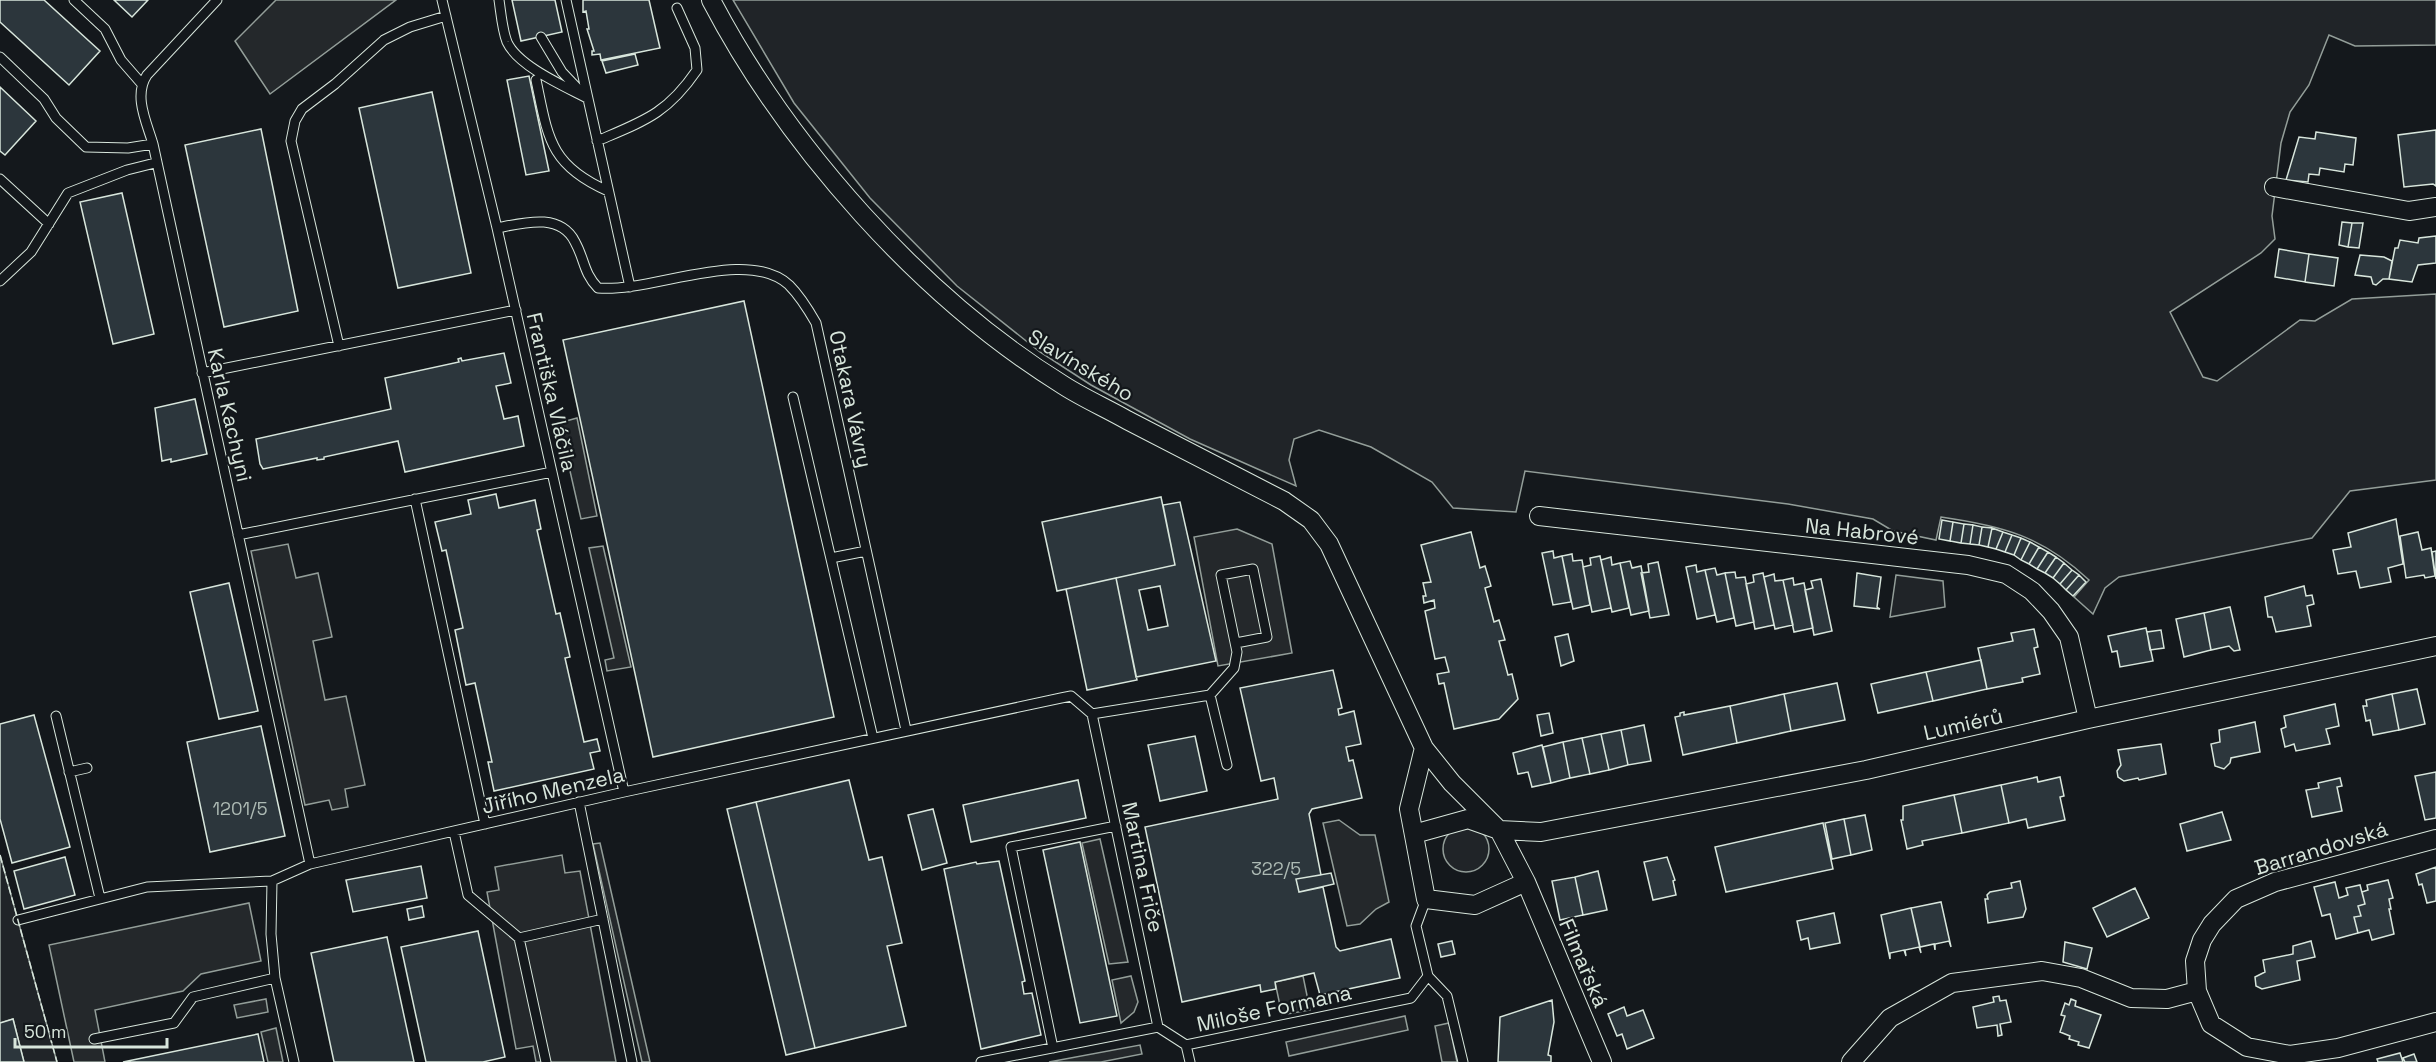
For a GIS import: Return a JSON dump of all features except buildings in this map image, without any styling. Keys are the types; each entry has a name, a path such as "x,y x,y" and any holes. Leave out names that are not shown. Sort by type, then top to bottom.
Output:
{"street":[{"name":"Slavínského","path":"711,0 737,50 780,113 828,175 882,234 945,295 1001,342 1063,386 1284,501 1311,520 1329,544 1424,748 1452,783 1499,830"},
{"path":"2274,187 2409,211 2436,207"},
{"name":"Na Habrové","path":"1539,516 1968,565 2006,574 2032,591 2051,611 2069,637 2088,719"},
{"name":"Lumiérů","path":"1414,834 1468,819 1499,830 1541,832 1866,770 2088,719 2436,646"},
{"path":"1424,748 1409,810 1426,899 1474,905 1526,882"},
{"name":"Filmařská","path":"1499,830 1526,882 1602,1062"},
{"name":"Barrandovská","path":"2436,839 2275,882 2236,899 2215,920 2202,940 2195,961 2197,992 2211,1024 2247,1047 2290,1054 2338,1048 2436,1023"},
{"path":"1851,1062 1890,1018 1952,983 2042,971 2081,978 2131,998 2167,999 2197,992"}],"lane":[{"path":"74,0 105,29 121,60 141,83 217,0"},
{"name":"Františka Vláčila","path":"442,0 516,310 624,792"},
{"path":"499,0 508,42 517,55 531,66 587,98"},
{"path":"566,0 630,287"},
{"path":"597,141 650,118 680,95 697,70 695,48 676,8"},
{"path":"339,346 291,141 295,121 302,109 335,84 384,40 410,27 446,16"},
{"path":"542,37 562,72 587,98"},
{"path":"0,57 44,99 56,118 86,147 128,148 153,144"},
{"path":"536,80 548,137 556,153 580,176 608,191"},
{"name":"Karla Kachyni","path":"141,83 140,100 153,144 155,163 310,864"},
{"path":"0,281 31,252 68,193 127,170 155,163"},
{"path":"0,178 49,224"},
{"name":"Otakara Vávry","path":"497,228 541,220 566,230 576,242 583,268 598,288 630,287 741,268 765,273 787,283 795,291 816,323 906,730"},
{"path":"202,374 516,310"},
{"path":"793,397 873,738"},
{"path":"238,534 552,472"},
{"path":"415,499 485,824"},
{"path":"831,558 866,550"},
{"path":"1092,714 1210,695 1234,668 1237,652 1221,575 1253,569 1267,637 1236,643"},
{"path":"1210,695 1227,765"},
{"name":"Jiřího Menzela","path":"18,920 146,883 272,880 310,864 579,802 1071,696 1092,714"},
{"name":"Martina Friče","path":"1092,714 1158,1027"},
{"path":"56,716 100,898"},
{"path":"69,772 87,768"},
{"path":"579,802 632,1062"},
{"path":"1053,1048 1011,847 1116,826"},
{"path":"454,832 468,895 519,938 546,1062"},
{"path":"272,880 271,934 275,978 294,1062"},
{"path":"1426,899 1416,926 1428,976 1447,996 1463,1062"},
{"path":"519,938 603,919"},
{"name":"Miloše Formana","path":"1158,1027 1186,1045 1411,998 1428,976"},
{"path":"94,1039 174,1023 193,996 275,978"},
{"path":"981,1062 1029,1058 1053,1048 1158,1027"},
{"path":"1186,1045 1190,1062"}],"shaded area":[{"path":"276,0 396,0 270,94 235,41"},
{"path":"733,0 2436,0 2436,45 2355,46 2329,35 2309,85 2290,112 2281,143 2272,216 2275,239 2261,253 2170,312 2203,377 2217,381 2300,320 2315,321 2352,299 2436,294 2436,480 2350,491 2312,538 2119,577 2105,588 2093,614 2074,597 2089,580 2072,565 2021,535 1963,520 1941,517 1936,540 1893,531 1873,519 1788,504 1525,471 1516,512 1453,508 1432,482 1371,447 1319,430 1294,439 1289,460 1296,486 1190,439 1091,385 1040,352 957,286 870,198 794,103"},
{"path":"577,418 597,516 581,519 559,423"},
{"path":"1237,529 1272,544 1292,653 1218,666 1194,537"},
{"path":"288,544 296,578 318,573 332,637 313,641 325,700 346,696 365,785 345,789 348,807 332,810 329,800 305,805 251,551"},
{"path":"603,546 631,667 607,671 605,660 614,658 589,548"},
{"path":"1896,575 1943,581 1945,607 1890,617"},
{"path":"1339,820 1360,835 1375,835 1389,902 1376,909 1360,924 1347,926 1323,823"},
{"path":"1466,826 1482,833 1489,849 1482,865 1466,872 1450,865 1443,849 1450,833"},
{"path":"1100,839 1128,962 1109,964 1082,843"},
{"path":"600,843 650,1062 642,1062 593,844"},
{"path":"0,855 57,1062 24,1062 13,1019 0,1023"},
{"path":"562,855 565,873 580,871 616,1062 536,1062 533,1046 516,1049 487,892 499,890 495,867"},
{"path":"249,903 261,961 201,974 183,991 95,1010 105,1062 74,1062 49,945"},
{"path":"1131,976 1138,1002 1134,1012 1121,1023 1112,980"},
{"path":"1303,976 1310,1010 1282,1015 1275,982"},
{"path":"266,999 268,1012 237,1018 234,1005"},
{"path":"1405,1016 1408,1030 1289,1056 1286,1042"},
{"path":"1449,1023 1457,1062 1442,1062 1435,1026"},
{"path":"276,1028 283,1062 268,1062 261,1032"},
{"path":"1140,1045 1142,1054 1101,1062 1049,1062"}],"fence":[{"path":"0,855 57,1062"}]}
